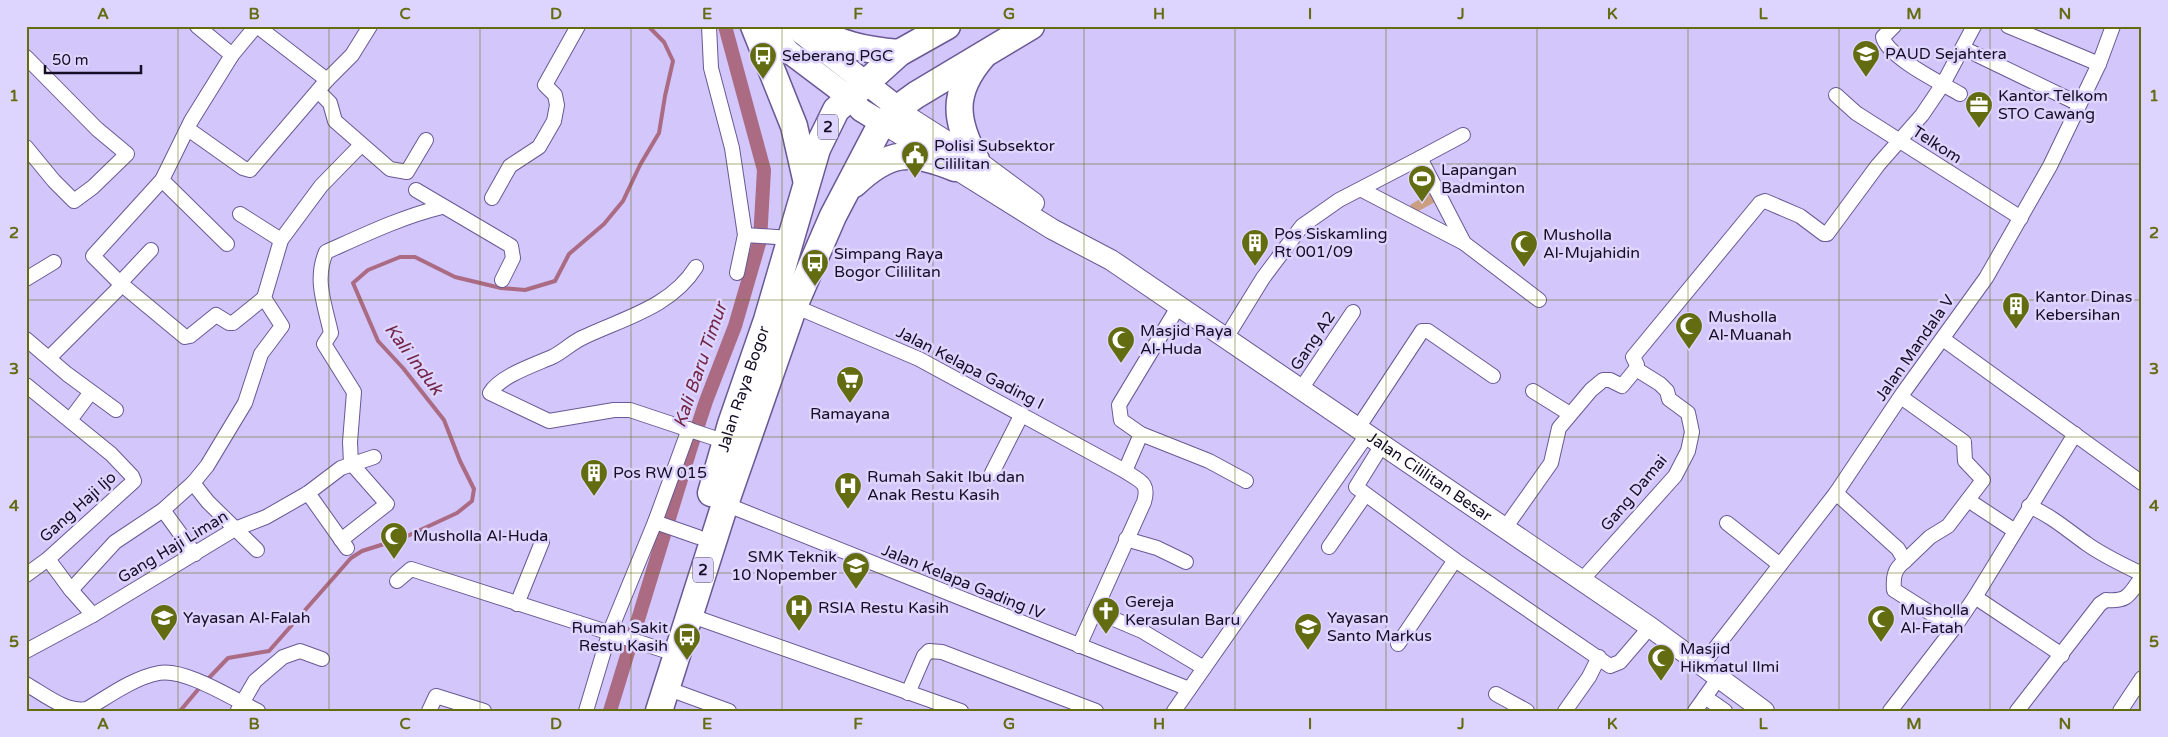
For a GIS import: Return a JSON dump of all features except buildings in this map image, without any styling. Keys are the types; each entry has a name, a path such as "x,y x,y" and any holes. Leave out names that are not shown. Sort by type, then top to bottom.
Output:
{"highway":[{"path":"754,26 794,126 806,182"},
{"path":"810,26 829,37 865,50 899,53"},
{"name":"2","path":"863,95 899,53 947,26"},
{"name":"2","path":"891,116 988,51 1031,26"},
{"path":"845,192 878,163 893,157 925,158 965,164 958,110 966,79 988,51"},
{"name":"Jalan Raya Bogor","path":"643,711 698,538 703,434 767,320 782,238 806,182 817,148 836,110 863,95"},
{"name":"Jalan Raya Bogor","path":"662,700 725,504 794,306 845,192 891,116"}],"main road":[{"path":"767,26 789,52 863,95"},
{"path":"793,26 863,95"},
{"name":"Jalan Cililitan Besar","path":"863,95 891,116"}],"street":[{"path":"197,26 232,56"},
{"path":"327,80 256,26 232,56 188,129 162,180 93,256 119,286 185,337 190,336 216,316 229,323 233,323 264,298 281,240 321,186 362,145"},
{"path":"188,129 250,170 327,80 352,55 370,26"},
{"path":"492,198 510,166 539,147 554,121 557,105 555,95 546,85 578,26"},
{"path":"709,26 711,68 732,148 748,236 737,273"},
{"path":"1894,26 1883,38 1893,51 1960,94"},
{"path":"1504,528 1551,463 1559,428 1603,380 1610,380 1622,386 1636,369 1637,365 1633,357 1760,202 1764,201 1800,216 1824,234 1827,234 1899,141 1922,115 1943,84 1974,26"},
{"path":"2008,26 2099,64"},
{"name":"Jalan Mandala V","path":"1703,664 1836,493 1901,397 1986,278 2021,218 2079,104 2099,64 2113,26"},
{"path":"1963,48 2079,104"},
{"path":"26,57 97,129 127,154 93,187 74,201 54,181 26,147"},
{"path":"318,91 330,103 335,122 390,169 407,172 426,140"},
{"name":"Telkom","path":"1836,94 1856,113 2021,218"},
{"name":"Jalan Cililitan Besar","path":"891,116 907,116 965,164 1226,338 1650,627 1720,676 1764,711"},
{"path":"1226,338 1263,278 1302,226 1322,210 1463,135"},
{"path":"1420,158 1464,243"},
{"path":"162,180 226,244"},
{"path":"416,190 510,246 513,258 502,280"},
{"path":"1362,190 1464,243 1539,300"},
{"path":"308,493 344,544 387,504 351,463 350,442 354,392 324,344 330,333 320,290 319,274 324,255 326,252 373,230 413,214 442,207"},
{"path":"240,214 281,240"},
{"path":"748,236 782,238"},
{"path":"49,358 151,250"},
{"path":"26,279 54,262"},
{"path":"586,711 609,634 662,525 703,434 621,410 548,422 490,393 525,367 560,354 582,338 632,317 658,303 684,285 696,268"},
{"path":"71,590 115,542 163,510 193,483 207,466 246,403 261,354 282,326 264,298"},
{"name":"Jalan Kelapa Gading I","path":"794,306 920,359 1125,471 1145,485 1147,491 1126,540"},
{"path":"1178,306 1119,405 1121,420 1141,434 1210,461 1246,481"},
{"name":"Gang A2","path":"1301,390 1353,312"},
{"path":"1174,711 1369,436 1422,331 1428,331 1493,376"},
{"path":"26,339 66,374 116,410"},
{"path":"1943,339 2142,483"},
{"name":"Gang Damai","path":"1581,581 1675,476 1688,452 1692,432 1688,413 1669,398 1667,391 1660,384 1636,369"},
{"name":"Gang Haji Ijo","path":"26,385 111,454 132,476 134,481 48,559 26,575"},
{"path":"1533,391 1570,414"},
{"path":"70,420 91,392"},
{"path":"1901,397 1964,442 1963,452 1965,461 1983,480 1948,526 1930,537 1896,569 1894,590 1954,628"},
{"path":"992,473 1022,414"},
{"path":"1125,471 1141,434"},
{"path":"1890,711 1954,628 1975,597 2029,506 2075,434"},
{"path":"1369,436 1356,487 1455,560 1610,666 1615,665 1650,627"},
{"name":"Gang Haji Liman","path":"26,651 93,615 235,529 266,517 308,493 336,471 351,463 374,457"},
{"path":"193,483 257,550"},
{"path":"1836,493 1898,548 1905,561"},
{"path":"1329,547 1365,495"},
{"path":"1968,500 2014,531"},
{"name":"Jalan Kelapa Gading IV","path":"725,504 1189,689"},
{"path":"2017,711 2100,604 2106,600 2117,602 2125,599 2142,575 2088,545 2054,518 2029,506"},
{"path":"163,510 195,554"},
{"path":"1727,523 1780,564"},
{"path":"662,525 698,538"},
{"path":"1079,646 1126,540 1157,548 1186,562"},
{"path":"517,604 542,542"},
{"path":"48,559 93,615"},
{"path":"1398,644 1455,560"},
{"path":"397,581 411,569 663,650"},
{"path":"1975,597 2062,655"},
{"path":"1095,611 1142,631 1204,668"},
{"path":"688,615 961,711"},
{"path":"241,707 255,681 283,657 300,651 322,660"},
{"path":"908,693 924,656 929,651 942,652 1096,711"},
{"path":"1565,711 1589,677 1599,657"},
{"path":"26,684 66,707 79,711 87,709 133,682 159,673 175,673 202,683 241,707 258,711"},
{"path":"1695,711 1720,676"},
{"path":"2120,711 2142,678"},
{"path":"1496,694 1527,711"},
{"path":"429,711 436,696 484,711"},
{"path":"1705,696 1725,711"},
{"path":"662,700 729,711"}],"shaded area":[{"path":"1427,174 1431,183 1415,192 1410,184"},
{"name":"Lapangan Badminton","path":"1430,193 1435,202 1415,213 1410,205"}],"waterway":[{"name":"Kali Induk","path":"206,681 228,658 269,651 351,558 362,551 403,538 457,513 472,501 474,489 460,461 444,420 403,368 378,341 353,283 368,270 400,257 415,257 455,277 501,288 525,290 555,281 569,254 604,224 623,201 640,165 659,133 673,61 664,42 648,26"},
{"name":"Kali Baru Timur","path":"610,711 690,450 706,401 735,326 760,240 764,170 725,26"},
{"name":"Kali Induk","path":"180,711 201,686"}],"place":[{"name":"PAUD Sejahtera","path":"1866,78"},
{"name":"Seberang PGC","path":"763,80"},
{"name":"Kantor Telkom STO Cawang","path":"1979,129"},
{"name":"Polisi Subsektor Cililitan","path":"915,179"},
{"name":"Lapangan Badminton","path":"1422,203"},
{"name":"Pos Siskamling Rt 001/09","path":"1255,267"},
{"name":"Musholla Al-Mujahidin","path":"1524,268"},
{"name":"Simpang Raya Bogor Cililitan","path":"815,287"},
{"name":"Kantor Dinas Kebersihan","path":"2016,330"},
{"name":"Musholla Al-Muanah","path":"1689,350"},
{"name":"Masjid Raya Al-Huda","path":"1121,364"},
{"name":"Ramayana","path":"850,404"},
{"name":"Pos RW 015","path":"594,497"},
{"name":"Rumah Sakit Ibu dan Anak Restu Kasih","path":"848,510"},
{"name":"Musholla Al-Huda","path":"394,560"},
{"name":"SMK Teknik 10 Nopember","path":"856,590"},
{"name":"RSIA Restu Kasih","path":"799,632"},
{"name":"Gereja Kerasulan Baru","path":"1106,635"},
{"name":"Yayasan Al-Falah","path":"164,642"},
{"name":"Musholla Al-Fatah","path":"1881,643"},
{"name":"Yayasan Santo Markus","path":"1308,651"},
{"name":"Rumah Sakit Restu Kasih","path":"687,661"},
{"name":"Masjid Hikmatul Ilmi","path":"1661,682"}]}
